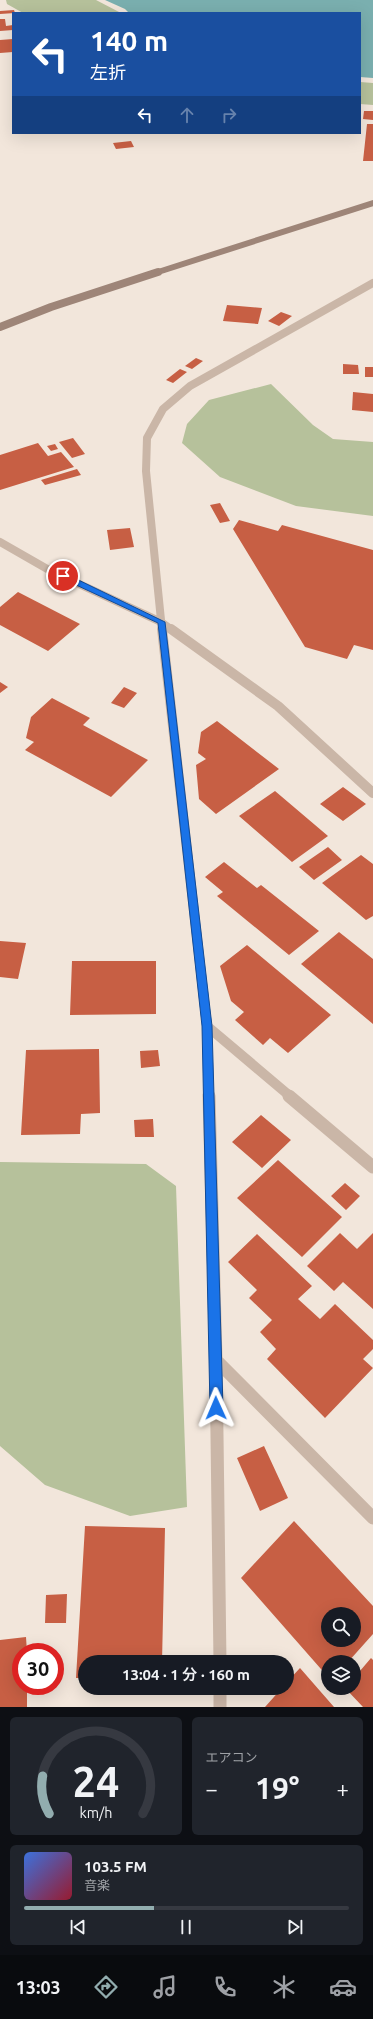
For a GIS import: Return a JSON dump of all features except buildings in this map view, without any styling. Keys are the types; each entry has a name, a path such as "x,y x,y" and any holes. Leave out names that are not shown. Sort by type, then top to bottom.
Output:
{"street":[{"path":"0,327 58,305 373,203"},
{"path":"220,1655 216,1360 207,1026 161,622 146,470 147,438 163,409 190,386 373,283"},
{"path":"0,542 49,570 161,622 278,706 373,793"},
{"path":"207,1026 373,1167"},
{"path":"216,1360 373,1518"},
{"path":"220,1695 220,1707"}],"green space":[{"path":"6,0 96,0 119,12 21,12 7,4"},
{"path":"361,82 373,83 373,105 361,104"},
{"path":"271,384 313,425 333,439 373,442 373,516 296,506 220,477 182,443 187,424 209,400"},
{"path":"0,1162 146,1164 176,1186 187,1507 130,1516 45,1485 0,1446"}],"water":[{"path":"105,0 373,0 373,78 361,77 361,12 128,12 125,9"}],"route":[{"path":"63,576 161,622 207,1026 216,1408"}]}
